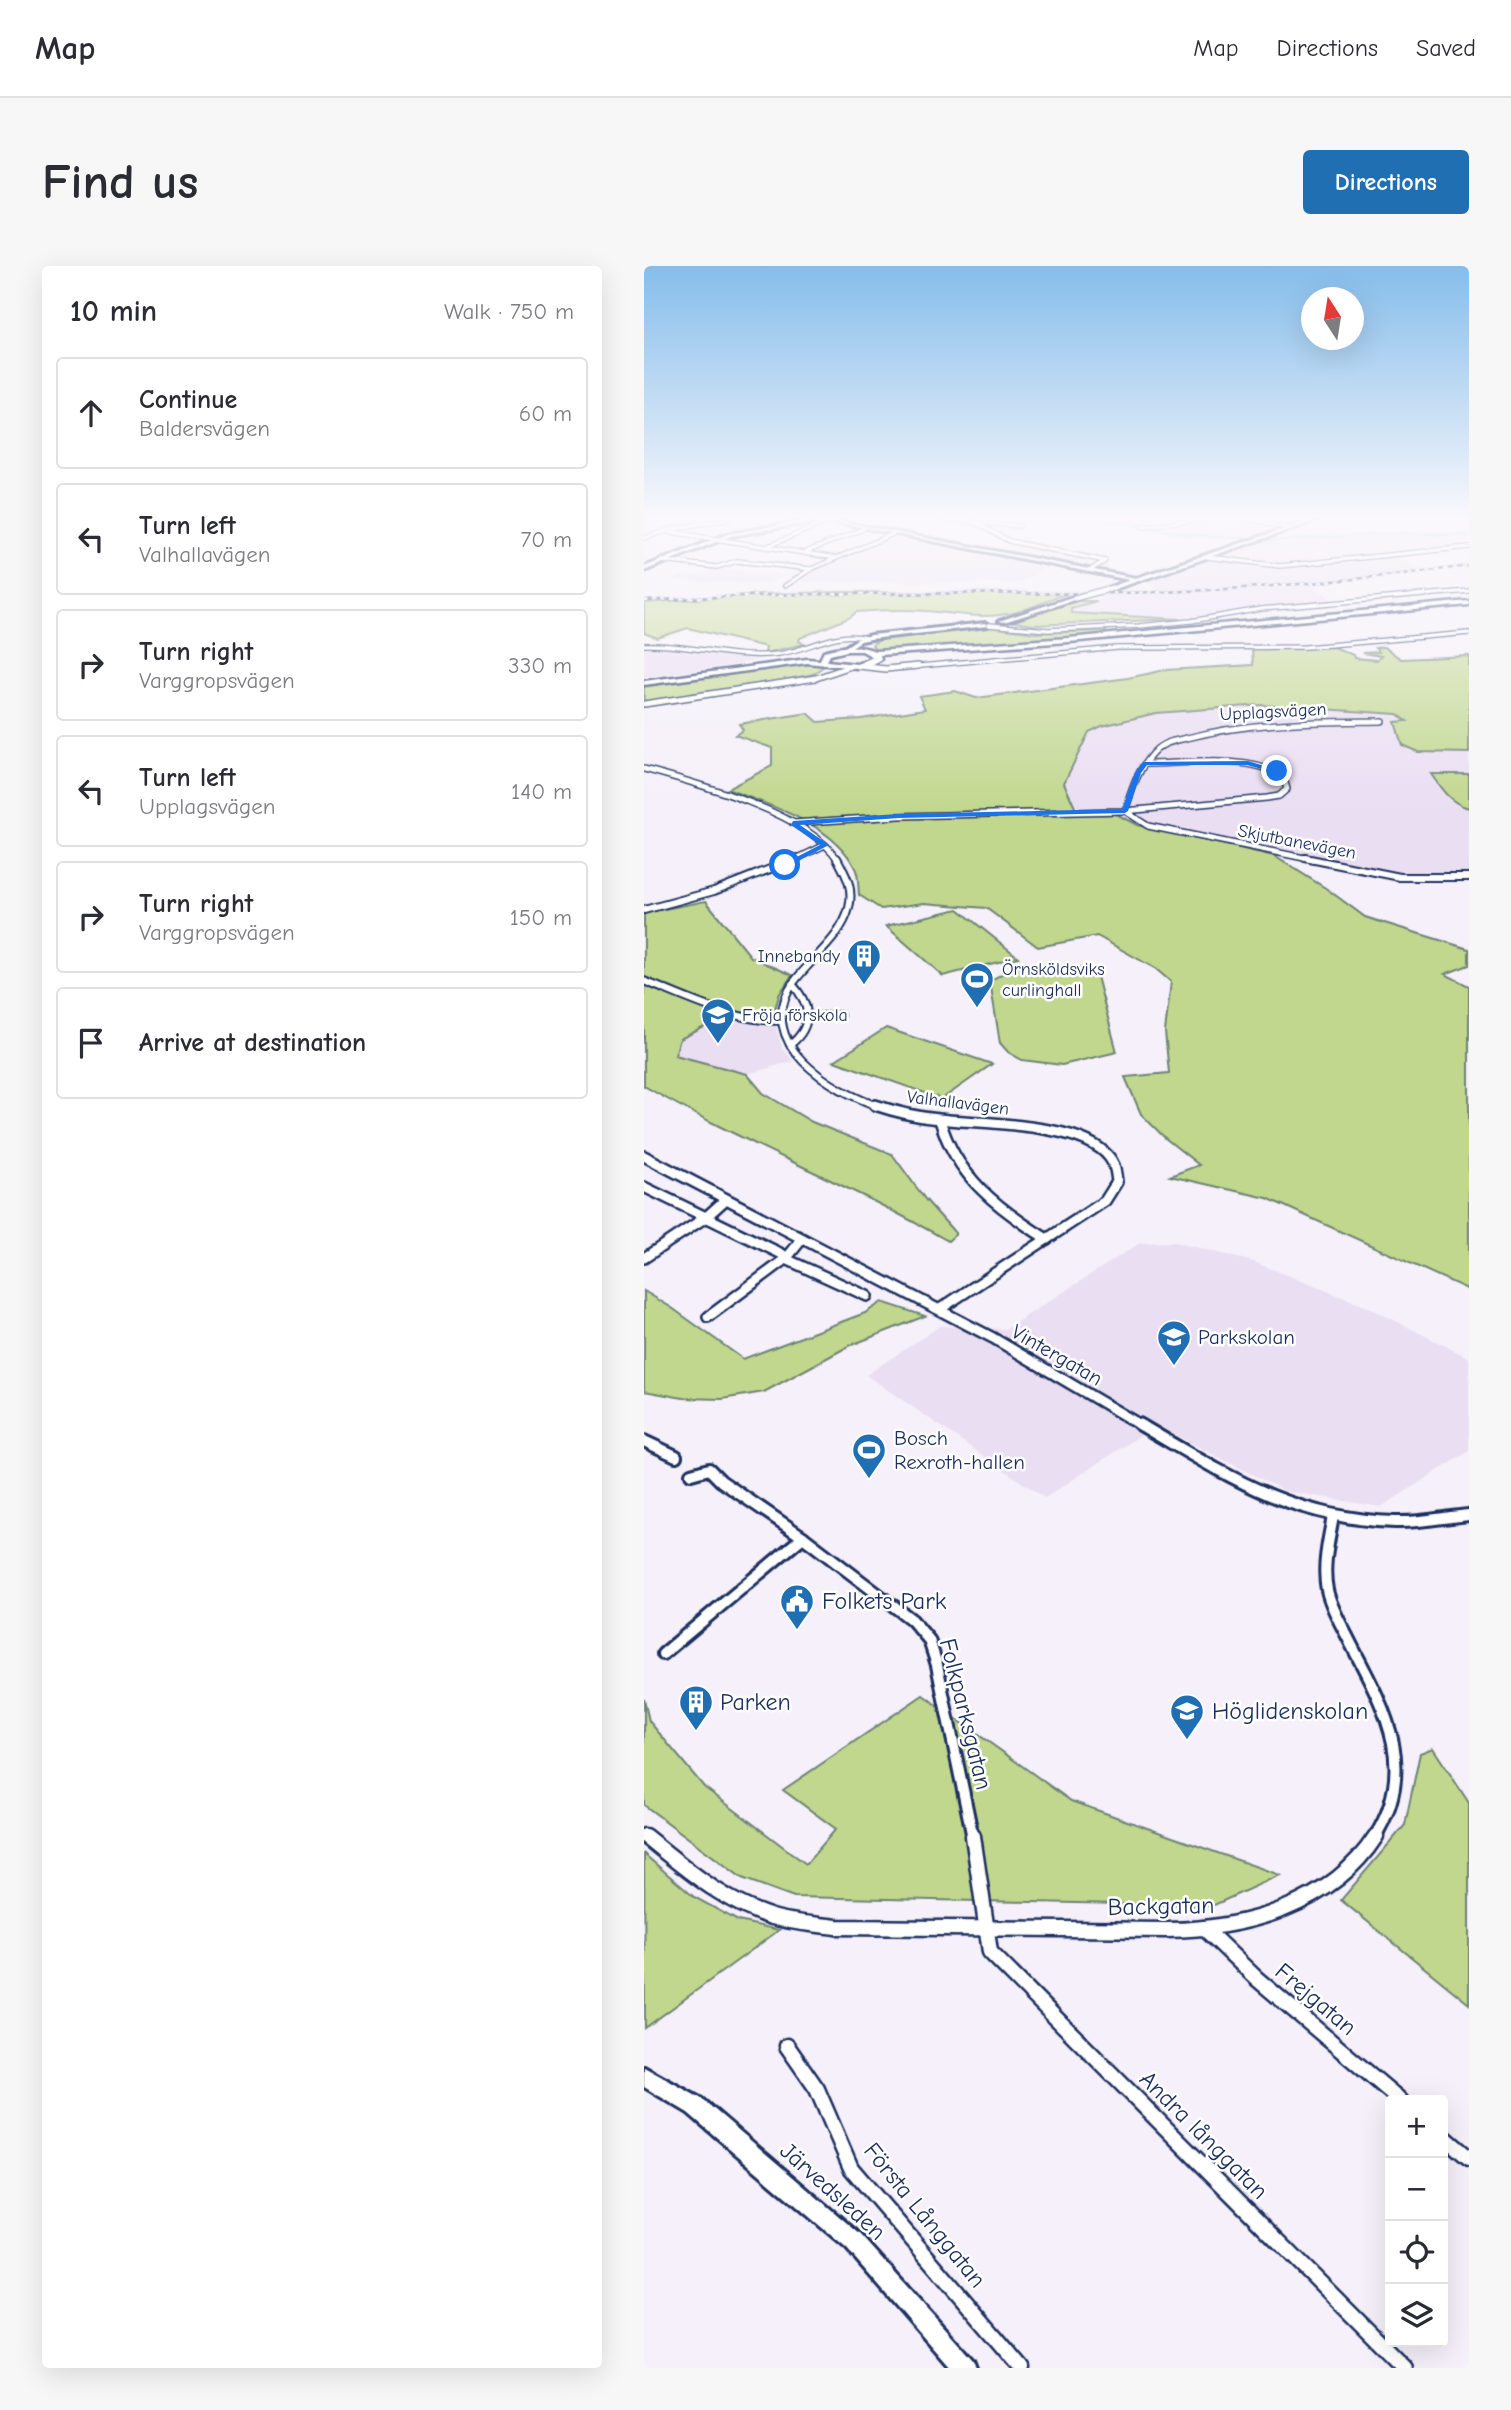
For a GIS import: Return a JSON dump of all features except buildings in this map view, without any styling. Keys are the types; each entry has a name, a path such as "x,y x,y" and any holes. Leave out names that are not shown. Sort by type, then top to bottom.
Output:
{"highway":[{"path":"760,667 845,649 873,656 1341,616"},
{"path":"826,662 824,656 833,651"},
{"path":"644,683 760,667 826,662 854,666 873,656"}],"street":[{"path":"989,622 1011,616"},
{"path":"845,649 867,638 1002,621 1011,616"},
{"path":"968,625 978,621 1048,630 1170,624 1218,616"},
{"path":"1002,621 1012,627"},
{"path":"644,705 800,680 854,666 892,668 1117,648 1306,647 1469,633"},
{"path":"644,645 669,644 727,654 764,655 791,652 842,635 867,638"},
{"path":"867,638 863,645 873,656 874,666 892,668"},
{"path":"800,680 823,673 826,662"},
{"name":"Upplagsvägen","path":"1125,811 1138,773 1160,746 1227,727 1382,721"},
{"path":"793,823 899,816 1125,811 1267,798 1285,793 1287,789 1283,776 1259,765 1145,764"},
{"path":"644,769 737,796 793,823 825,845 843,864 850,885 849,909 835,935 792,984 783,1005 782,1021 757,1022 737,1019 644,981"},
{"name":"Skjutbanevägen","path":"1125,811 1148,826 1400,877 1469,877"},
{"path":"644,910 704,896 749,881 825,845"},
{"path":"791,1044 803,1037 809,1017 808,1003 792,984"},
{"path":"809,1017 841,1015"},
{"name":"Valhallavägen","path":"782,1021 791,1044 813,1073 844,1092 887,1109 940,1120 1024,1126 1064,1133 1089,1142 1105,1153 1116,1171 1117,1182 1094,1209 940,1309"},
{"path":"940,1120 947,1146 963,1172 1005,1211 1047,1240"},
{"name":"Vintergatan","path":"644,1156 940,1309 1242,1484 1298,1507 1333,1516 1397,1522 1469,1515"},
{"path":"644,1168 654,1161"},
{"path":"644,1187 700,1212 782,1254 786,1259 867,1296"},
{"path":"644,1258 706,1217 725,1200"},
{"path":"708,1317 786,1259 802,1238"},
{"path":"644,1441 676,1456"},
{"name":"Folkparksgatan","path":"691,1474 709,1469 721,1481 803,1537 899,1609 929,1640 973,1836 987,1926"},
{"name":"Backgatan","path":"644,1835 705,1883 768,1916 836,1927 987,1926 1206,1930 1271,1916 1318,1894 1346,1872 1371,1842 1389,1809 1397,1768 1392,1730 1327,1589 1325,1557 1333,1516"},
{"path":"663,1654 803,1537"},
{"name":"Andra långgatan","path":"987,1926 990,1951 1005,1969 1405,2368"},
{"name":"Frejgatan","path":"1206,1930 1256,1978 1394,2095"},
{"name":"Första Långgatan","path":"787,2046 817,2089 851,2168 1022,2368"},
{"name":"Järvedsleden","path":"644,2076 695,2106 854,2242 965,2368"},
{"path":"1448,2140 1469,2158"}],"shaded area":[{"path":"1111,616 1212,616 1208,617 1150,619"},
{"path":"658,645 739,656 775,656 735,665 644,677 644,646"},
{"path":"1262,705 1397,714 1408,721 1395,722 1418,752 1469,753 1469,774 1431,775 1458,806 1469,808 1469,877 1400,877 1274,856 1137,825 1114,813 1077,812 1064,783 1089,732 1102,726 1156,713"},
{"path":"731,1014 773,1017 782,1048 793,1061 747,1074 675,1055 665,1036 718,1021"},
{"name":"Parkskolan","path":"1174,1242 1254,1262 1372,1309 1469,1358 1469,1451 1381,1507 1285,1491 1156,1425 1045,1498 866,1375 940,1326 1006,1329 1140,1243"}],"green space":[{"path":"644,616 852,616 800,638 799,641 804,644 765,653 766,647 688,628 657,638 644,633"},
{"path":"1026,616 1180,619 1032,625 1010,621"},
{"path":"989,627 1035,633 1106,631 1103,634 893,651 875,649 872,645 908,634"},
{"path":"1334,647 1353,655 1354,658 1377,660 1381,656 1362,653 1379,652 1375,648 1384,647 1401,659 1469,656 1469,753 1418,752 1402,745 1395,722 1407,721 1397,714 1262,705 1156,713 1102,726 1089,732 1064,783 1077,812 1114,813 1137,825 1274,856 1365,917 1469,949 1469,965 1445,974 1469,986 1469,1290 1267,1198 1170,1176 1199,1165 1165,1138 1141,1114 1125,1077 1169,1073 1165,1032 1171,982 1156,969 1097,936 1038,947 986,908 924,903 881,909 859,895 855,868 832,839 799,818 727,789 772,766 772,748 735,735 743,730 739,724 808,713 818,722 861,719 925,709 919,696 955,691 976,698 1128,678 1165,670 1253,665 1252,649"},
{"path":"809,663 824,666 813,674 794,678 644,702 644,686"},
{"path":"1431,774 1469,774 1469,808 1452,799"},
{"path":"706,901 751,957 792,975 779,995 773,1017 731,1014 680,1039 675,1055 747,1074 763,1093 812,1122 892,1154 925,1199 956,1234 948,1241 644,1086 644,913"},
{"path":"958,909 1018,957 943,976 886,926"},
{"path":"1038,964 1095,969 1117,1052 1062,1065 1022,1060 1008,1052 1000,1043 990,981 1010,969"},
{"path":"886,1028 992,1064 942,1099 834,1061"},
{"path":"644,1291 743,1359 865,1313 882,1302 925,1316 849,1346 764,1392 722,1399 683,1398 644,1391"},
{"path":"923,1695 1071,1801 1280,1875 1212,1906 794,1897 742,1878 644,1805 644,1699 649,1721 704,1787 806,1864 836,1829 783,1790"},
{"path":"1433,1748 1469,1803 1469,2004 1341,1900 1405,1825 1420,1753"},
{"path":"644,1854 694,1897 738,1921 779,1930 645,2028"}],"place":[{"name":"Innebandy","path":"864,986"},
{"name":"Örnsköldsviks curlinghall","path":"977,1009"},
{"name":"Fröja förskola","path":"718,1045"},
{"name":"Parkskolan","path":"1174,1367"},
{"name":"Bosch Rexroth-hallen","path":"869,1480"},
{"name":"Folkets Park","path":"797,1631"},
{"name":"Parken","path":"696,1732"},
{"name":"Höglidenskolan","path":"1187,1741"}],"route":[{"path":"785,865 825,845 793,823 899,816 1125,811 1138,773 1145,764 1248,763 1277,771"}]}
